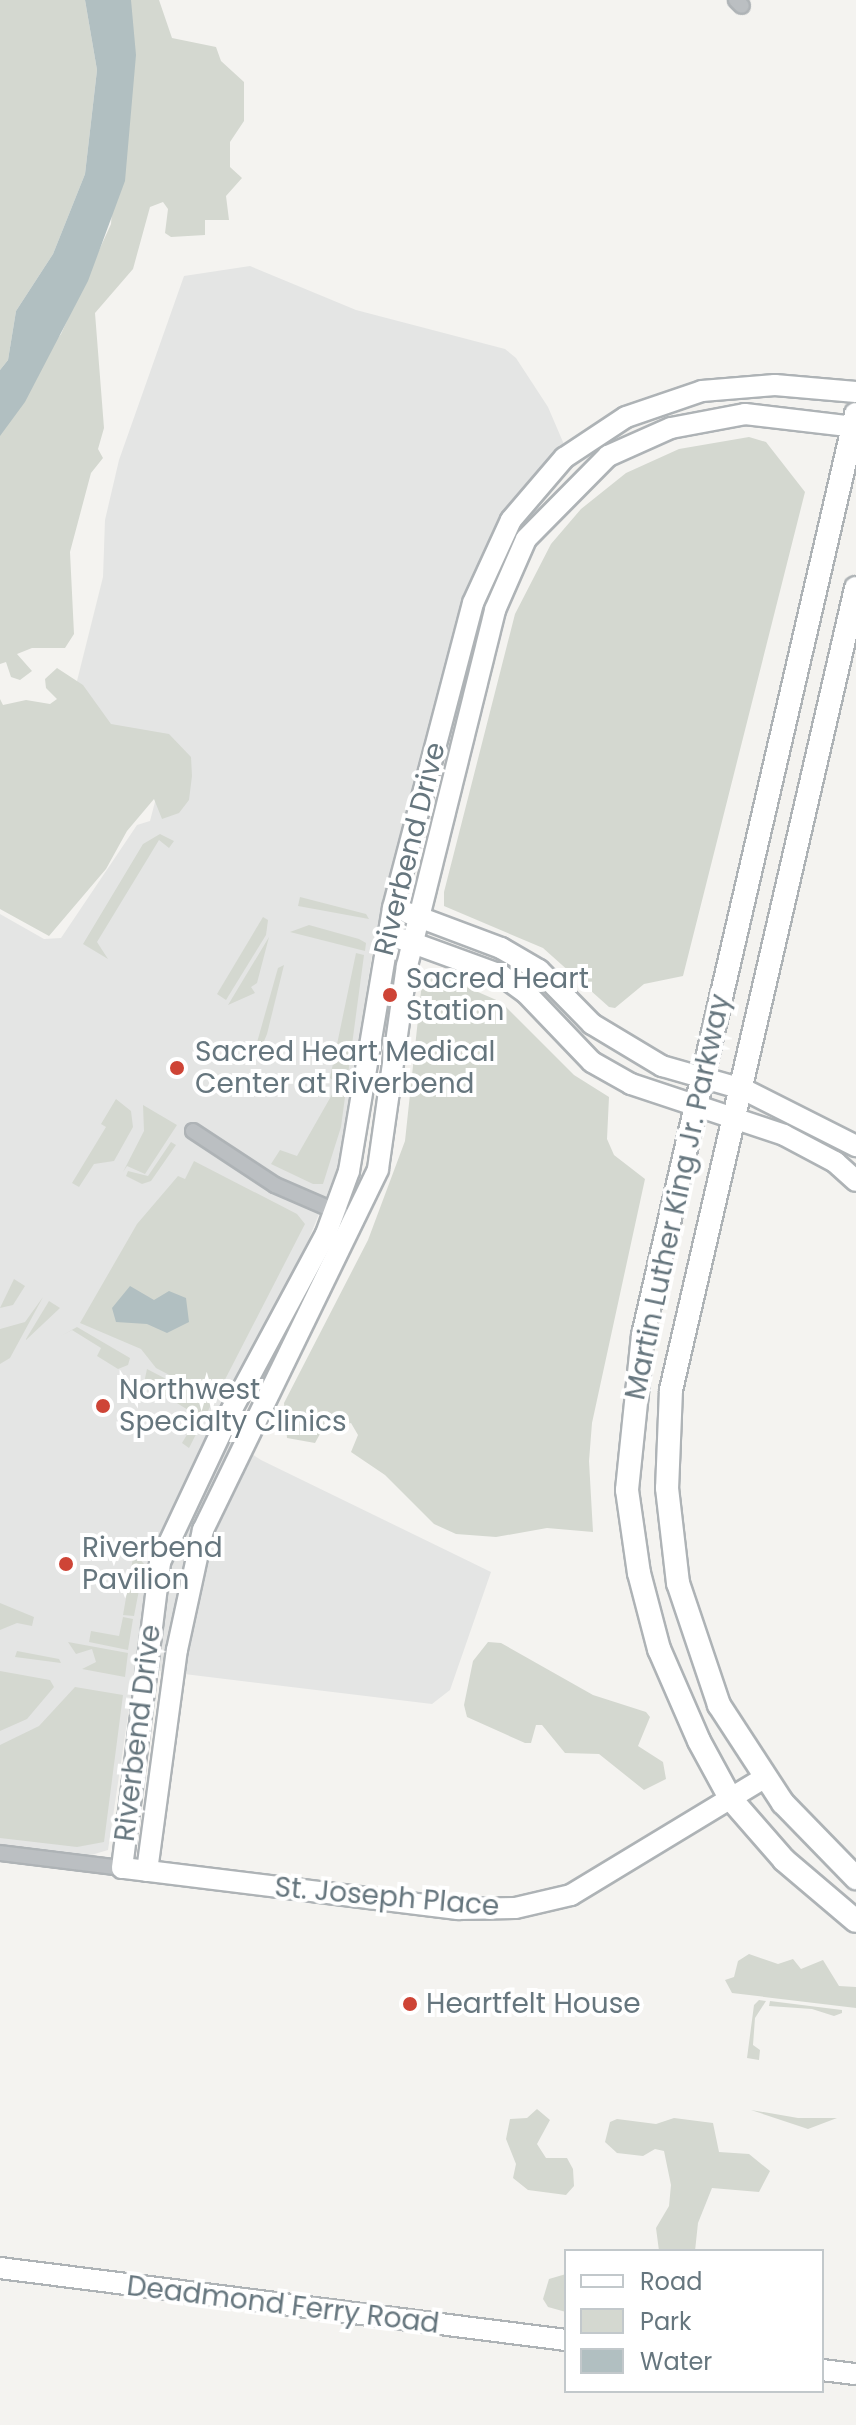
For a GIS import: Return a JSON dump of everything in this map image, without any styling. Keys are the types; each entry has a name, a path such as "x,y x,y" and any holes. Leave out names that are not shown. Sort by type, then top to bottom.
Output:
{"main road":[{"name":"Martin Luther King Jr. Parkway","path":"855,422 643,1335 627,1490 639,1573 659,1649 730,1798 784,1860 856,1921"},
{"name":"Martin Luther King Jr. Parkway","path":"856,588 743,1089 671,1390 667,1488 678,1583 700,1660 719,1705 764,1778 856,1878"}],"street":[{"name":"Riverbend Drive","path":"111,1867 160,1562 334,1210 363,1108 393,908 473,603 511,520 564,458 626,417 702,391 775,385 856,392"},
{"name":"Riverbend Drive","path":"147,1871 177,1650 203,1530 378,1169 413,942 495,610 526,539 608,456 671,428 745,414 855,422"},
{"path":"393,908 501,948 539,970 592,1024 662,1066 743,1089 856,1146"},
{"path":"387,934 501,975 526,993 592,1062 631,1084 694,1109 784,1135 835,1162 856,1181"},
{"path":"193,1131 275,1185 355,1221"},
{"name":"St. Joseph Place","path":"111,1867 458,1909 515,1908 571,1895 764,1778"},
{"path":"0,1853 111,1867"},
{"name":"Deadmond Ferry Road","path":"0,2268 564,2340"},
{"path":"824,2370 856,2374"}],"shaded area":[{"name":"Sacred Heart Medical Center at Riverbend","path":"250,266 356,310 505,349 516,358 548,407 566,449 508,511 468,584 372,955 342,1157 308,1241 211,1427 261,1460 491,1572 450,1690 432,1704 135,1668 108,1850 88,1856 0,1845 0,914 44,939 61,938 137,825 150,821 169,748 69,713 103,577 105,520 119,460 184,276"}],"green space":[{"path":"0,0 85,0 97,70 85,174 53,254 16,311 8,360 0,370"},
{"path":"127,0 159,0 172,38 216,47 221,61 244,82 244,121 230,142 230,167 242,178 226,196 229,220 205,220 205,235 171,237 165,233 168,209 163,202 150,207 133,269 95,313 104,428 98,449 103,458 91,473 70,552 74,634 65,648 32,648 17,654 32,671 20,680 11,677 6,662 0,664 0,409 61,334 111,224"},
{"path":"749,437 766,442 805,492 683,976 644,984 615,1008 609,1007 543,948 444,906 444,892 515,614 551,544 581,509 626,473 679,449"},
{"path":"57,668 83,685 111,724 169,734 191,757 192,776 189,800 179,813 162,819 154,799 127,831 106,869 49,936 0,909 0,699 3,705 26,700 50,704 57,699 46,688 45,679"},
{"path":"160,834 174,841 169,848 159,840 97,942 108,959 83,944 143,844"},
{"path":"300,897 366,914 369,919 298,906"},
{"path":"263,917 268,920 266,935 226,1000 217,994"},
{"path":"309,925 359,939 366,943 365,951 290,932"},
{"path":"269,937 257,983 251,987 255,993 228,1005"},
{"path":"356,953 364,955 341,1127 323,1184 313,1184 271,1164 280,1150 297,1156 338,1084 330,1078"},
{"path":"284,965 267,1034 262,1046 256,1046 278,968"},
{"path":"434,973 501,1002 574,1075 609,1097 607,1139 614,1155 645,1179 592,1423 589,1461 593,1532 547,1528 496,1537 456,1534 434,1524 385,1475 351,1452 358,1435 351,1423 321,1432 315,1443 287,1438 284,1403 368,1240 405,1141 421,991"},
{"path":"116,1099 131,1111 133,1127 114,1161 94,1164 79,1187 72,1183 106,1127 101,1124"},
{"path":"143,1105 177,1125 145,1174 127,1166 123,1172 144,1131"},
{"path":"171,1142 176,1145 151,1181 142,1184 126,1176 128,1171 148,1176"},
{"path":"194,1161 297,1214 305,1224 215,1399 156,1368 141,1349 80,1323 137,1224 178,1176 185,1179"},
{"path":"14,1279 25,1286 13,1305 0,1308"},
{"path":"43,1297 10,1358 0,1364 0,1329 25,1322"},
{"path":"49,1301 60,1308 26,1340 26,1339"},
{"path":"77,1327 130,1358 128,1365 118,1369 97,1356 101,1348 72,1330 59,1337"},
{"path":"147,1369 212,1403 189,1448 182,1443 198,1416 144,1383"},
{"path":"134,1552 144,1564 134,1616 123,1615"},
{"path":"0,1603 34,1617 32,1626 17,1623 0,1630"},
{"path":"123,1617 133,1619 128,1650 89,1642 91,1631 119,1636"},
{"path":"68,1642 128,1653 125,1677 82,1669 96,1662 92,1649 76,1654"},
{"path":"488,1642 501,1643 593,1695 646,1712 650,1717 638,1746 663,1762 666,1779 644,1790 599,1754 565,1753 542,1725 536,1725 531,1743 525,1743 467,1717 464,1705 473,1661"},
{"path":"17,1651 59,1659 61,1663 15,1657"},
{"path":"0,1671 50,1680 54,1687 27,1719 0,1731"},
{"path":"75,1687 123,1695 104,1842 77,1847 0,1838 0,1745 39,1726"},
{"path":"749,1954 778,1964 793,1959 801,1969 823,1960 839,1986 856,1987 856,2008 732,1993 725,1980 734,1977 738,1961"},
{"path":"759,2000 766,2001 755,2018 753,2045 760,2050 759,2060 747,2058 754,2005"},
{"path":"770,2001 842,2010 842,2013 834,2016 812,2009 769,2006"},
{"path":"537,2109 550,2120 537,2144 546,2158 567,2158 573,2169 574,2186 566,2195 528,2190 513,2178 516,2164 506,2139 510,2119 527,2118"},
{"path":"751,2110 798,2118 837,2118 808,2129"},
{"path":"674,2118 713,2123 719,2152 749,2154 770,2171 759,2192 712,2188 698,2223 695,2249 659,2249 656,2228 669,2206 671,2185 664,2151 655,2149 643,2156 617,2153 605,2142 610,2122 617,2119 656,2124"},
{"path":"564,2275 564,2311 548,2307 543,2299 549,2279"}],"water":[{"path":"85,0 131,0 136,55 125,181 88,281 25,402 0,436 0,370 8,360 16,311 53,254 85,174 97,70"},
{"path":"130,1286 154,1300 169,1291 186,1298 189,1322 167,1333 147,1324 116,1322 112,1308"}],"place":[{"name":"Sacred Heart Station","path":"390,995"},
{"name":"Sacred Heart Medical Center at Riverbend","path":"177,1068"},
{"name":"Northwest Specialty Clinics","path":"103,1406"},
{"name":"Riverbend Pavilion","path":"66,1564"},
{"name":"Heartfelt House","path":"410,2004"}]}
